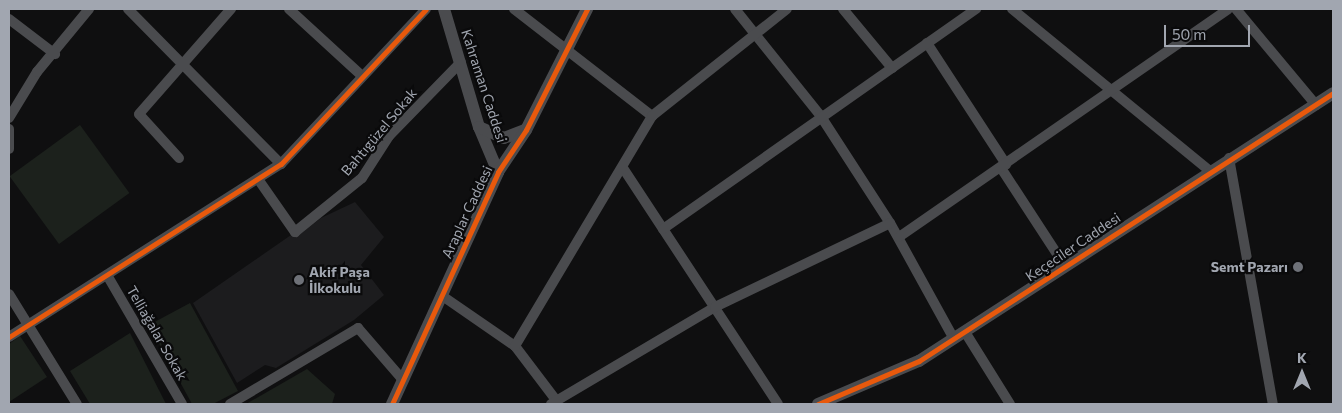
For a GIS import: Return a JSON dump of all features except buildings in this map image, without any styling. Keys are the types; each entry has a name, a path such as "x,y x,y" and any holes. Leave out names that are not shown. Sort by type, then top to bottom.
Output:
{"street":[{"path":"9,118 38,72 55,54 89,9"},
{"path":"128,9 281,164"},
{"path":"179,158 139,114 231,9"},
{"path":"289,9 362,75"},
{"path":"9,337 281,164 362,75 426,9"},
{"name":"Kahraman Caddesi","path":"444,9 479,128 498,172"},
{"path":"514,9 563,51 652,116"},
{"name":"Araplar Caddesi","path":"392,404 498,172 526,130 563,51 587,9"},
{"path":"735,9 820,115 960,335 1010,404"},
{"path":"515,346 623,168 652,116 753,32 787,9"},
{"path":"843,9 892,68"},
{"path":"663,229 820,115 892,68 976,9"},
{"path":"1012,9 1116,89 1209,170"},
{"path":"899,237 1116,89 1228,9"},
{"path":"1236,9 1316,105"},
{"path":"9,19 55,54"},
{"path":"927,43 1065,266"},
{"name":"Bahtıgüzel Sokak","path":"258,179 295,232 362,178 389,136 460,62"},
{"name":"Keçeciler Caddesi","path":"818,404 919,361 1209,170 1333,94"},
{"path":"479,128 504,138 526,130"},
{"path":"9,129 9,149"},
{"path":"1229,158 1273,404"},
{"path":"623,168 778,404"},
{"path":"441,295 515,346 553,402 714,308 890,223"},
{"name":"Telliağalar Sokak","path":"108,275 182,404"},
{"path":"9,294 26,325 77,404"},
{"path":"230,404 358,328 403,380"}],"shaded area":[{"path":"80,125 129,193 59,244 10,176"},
{"name":"Akif Paşa İlkokulu","path":"355,202 384,237 361,265 384,295 354,320 276,368 265,365 237,383 193,303 291,235 295,238 321,218"},
{"path":"190,303 238,391 213,404 192,404 149,325"},
{"path":"130,333 166,404 90,404 70,371"},
{"path":"20,336 47,377 9,402 9,344"},
{"path":"307,369 335,394 332,404 246,404"}],"cycle path":[{"path":"9,337 281,164 426,9"},
{"path":"392,404 498,172 526,130 587,9"},
{"path":"818,404 919,361 1333,93"}],"place":[{"name":"Semt Pazarı","path":"1298,267"},
{"name":"Akif Paşa İlkokulu","path":"299,280"}]}
